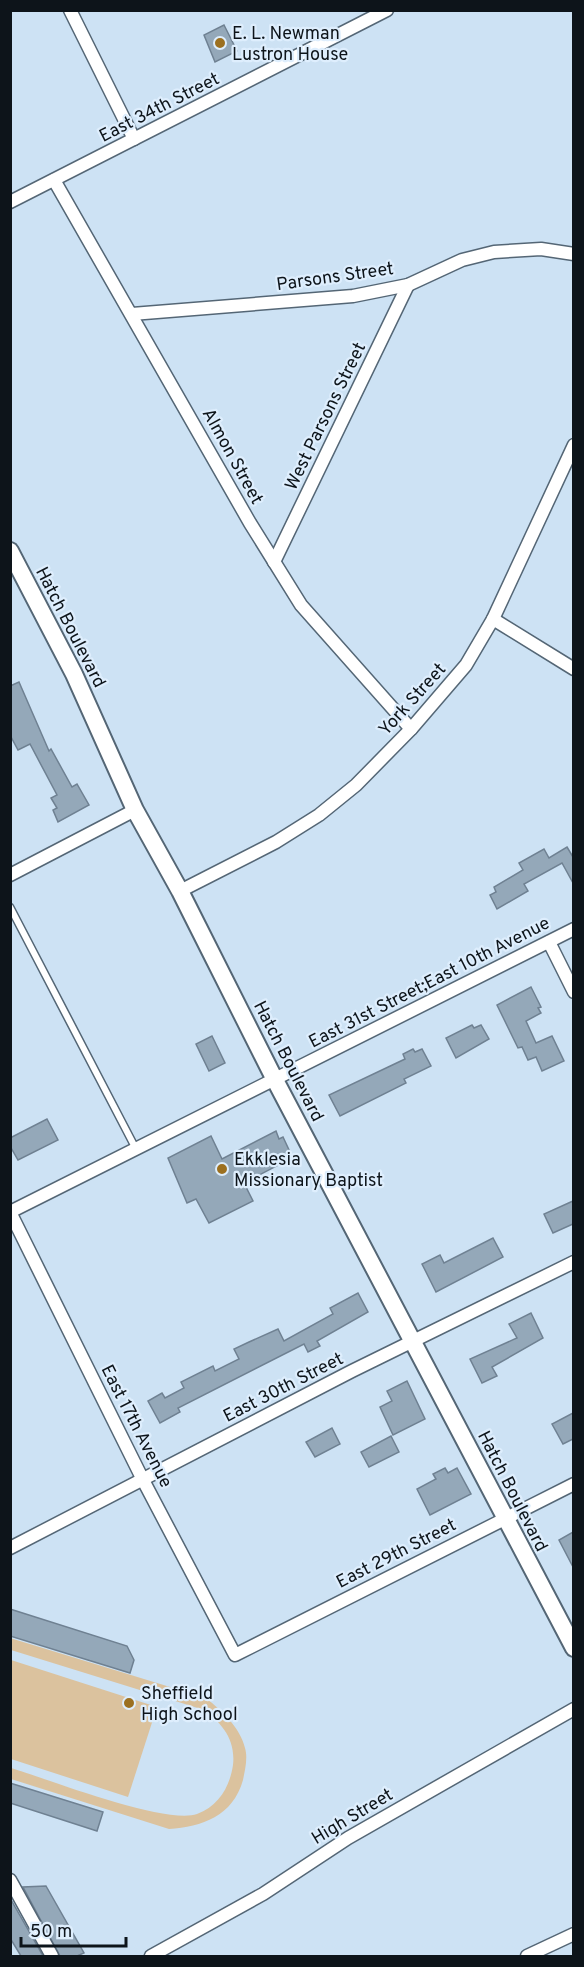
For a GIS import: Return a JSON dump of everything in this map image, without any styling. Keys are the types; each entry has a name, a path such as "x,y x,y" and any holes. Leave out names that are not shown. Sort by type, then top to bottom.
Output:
{"main road":[{"name":"Hatch Boulevard","path":"10,551 74,674 135,810 180,891 275,1080 573,1648"}],"street":[{"path":"70,10 134,140"},
{"name":"East 34th Street","path":"10,202 387,10"},
{"name":"Almon Street","path":"54,180 274,562 317,625 411,729"},
{"name":"Parsons Street","path":"132,314 342,297 408,285 462,260 494,252 541,249 573,254"},
{"name":"West Parsons Street","path":"274,562 408,285"},
{"name":"York Street","path":"180,891 276,842 319,815 356,785 411,729 466,665 494,619 573,445"},
{"path":"494,619 573,669"},
{"path":"10,875 135,810"},
{"name":"East 31st Street;East 10th Avenue","path":"10,1212 573,929"},
{"path":"549,942 573,992"},
{"name":"East 17th Avenue","path":"10,1212 143,1480 235,1655"},
{"name":"East 30th Street","path":"10,1548 413,1341 573,1262"},
{"name":"East 29th Street","path":"235,1655 573,1484"},
{"name":"High Street","path":"151,1956 263,1894 348,1838 573,1709"},
{"path":"10,1880 52,1956"},
{"path":"527,1956 573,1934"}],"lane":[{"path":"10,907 136,1150"}],"shaded area":[{"path":"10,1638 206,1698 235,1726 243,1740 246,1752 243,1780 232,1803 224,1811 204,1822 169,1829 11,1779 11,1768 134,1807 182,1816 197,1814 217,1801 229,1780 233,1756 226,1732 215,1719 201,1709 11,1650"},
{"path":"11,1660 157,1707 128,1797 11,1759"}],"building":[{"name":"E. L. Newman Lustron House","path":"224,25 237,51 215,62 204,35"},
{"path":"19,682 49,751 51,749 72,787 77,784 89,805 58,822 53,810 57,808 51,798 57,795 30,744 18,750 10,735 10,686"},
{"path":"567,847 573,857 573,883 562,863 524,884 528,891 497,909 490,895 496,892 494,887 523,870 519,863 544,849 549,858"},
{"path":"531,987 541,1007 538,1008 541,1013 526,1021 536,1043 552,1036 564,1061 542,1071 536,1057 528,1060 522,1047 518,1048 497,1005"},
{"path":"472,1025 474,1028 481,1025 489,1039 456,1058 446,1038"},
{"path":"212,1036 225,1063 209,1071 196,1044"},
{"path":"413,1049 415,1052 422,1049 431,1066 404,1079 406,1083 340,1116 329,1095 405,1059 403,1054"},
{"path":"47,1119 58,1140 18,1160 10,1146 10,1138"},
{"name":"Ekklesia Missionary Baptist","path":"276,1131 279,1139 283,1137 290,1152 286,1155 288,1160 244,1183 253,1201 209,1223 196,1199 187,1203 168,1158 211,1136 222,1159"},
{"path":"573,1201 573,1224 553,1233 544,1214"},
{"path":"493,1238 503,1257 436,1292 422,1264 440,1255 444,1263"},
{"path":"358,1293 368,1312 317,1341 320,1346 308,1352 304,1344 178,1408 180,1412 160,1423 148,1401 162,1393 165,1398 184,1388 181,1382 213,1366 215,1371 239,1359 234,1349 278,1329 284,1341 333,1314 330,1308"},
{"path":"531,1313 543,1338 492,1367 497,1376 482,1383 470,1359 517,1338 509,1324"},
{"path":"407,1381 425,1419 393,1435 380,1407 392,1401 387,1391"},
{"path":"573,1413 573,1439 563,1444 552,1424"},
{"path":"332,1428 340,1444 315,1457 306,1442"},
{"path":"391,1436 399,1452 369,1467 361,1452"},
{"path":"445,1468 448,1473 457,1468 471,1494 430,1515 417,1489 436,1479 433,1474"},
{"path":"573,1532 573,1567 559,1540"},
{"path":"10,1609 127,1646 134,1660 130,1673 10,1636"},
{"path":"10,1783 103,1812 97,1831 10,1803"},
{"path":"46,1886 84,1953 77,1956 60,1956 23,1887"},
{"path":"10,1898 43,1956 21,1956 10,1938"}],"place":[{"name":"E. L. Newman Lustron House","path":"220,43"},
{"name":"Ekklesia Missionary Baptist","path":"222,1169"},
{"name":"Sheffield High School","path":"129,1703"}]}
